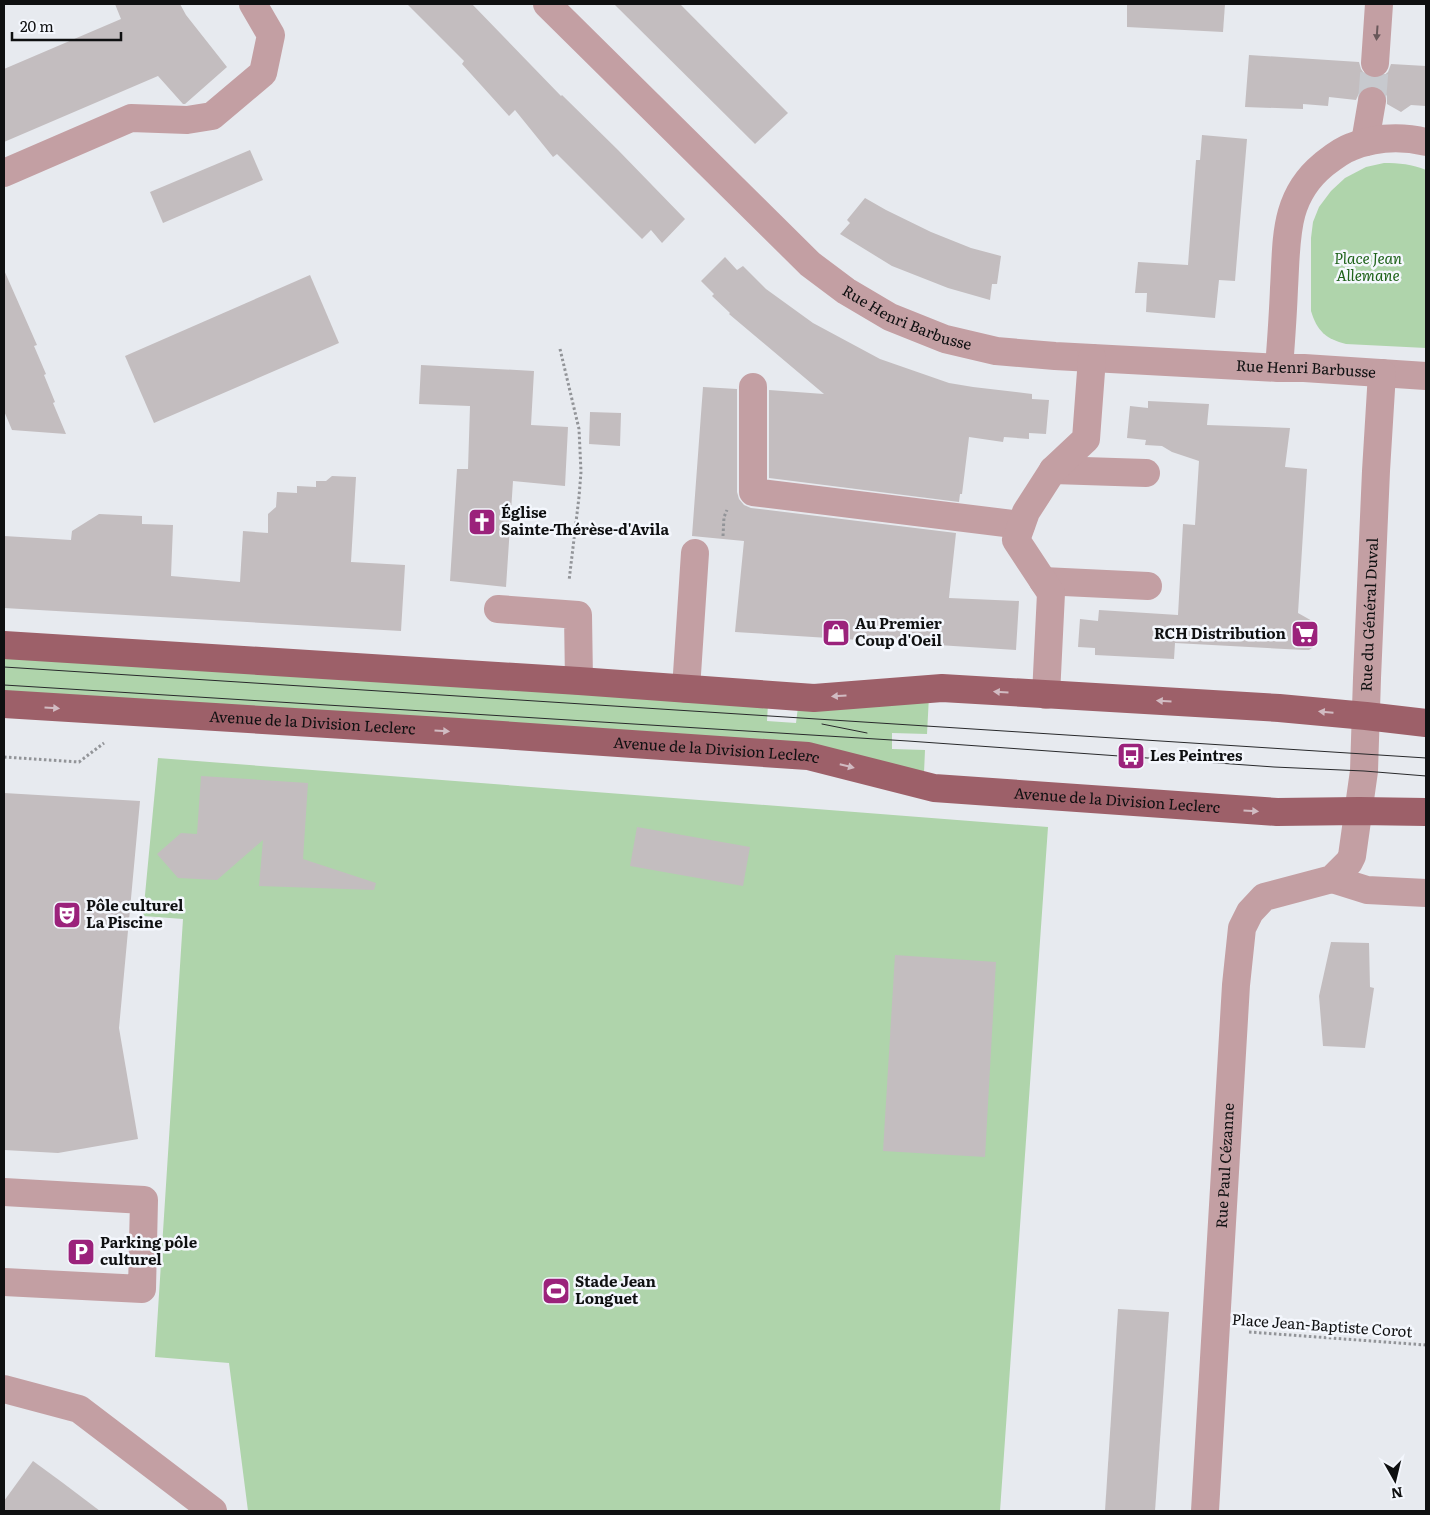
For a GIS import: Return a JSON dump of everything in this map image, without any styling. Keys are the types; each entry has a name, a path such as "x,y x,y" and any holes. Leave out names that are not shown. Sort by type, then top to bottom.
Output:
{"main road":[{"path":"4,645 579,681 814,698 942,688 1279,708 1426,723"},
{"name":"Avenue de la Division Leclerc","path":"4,704 808,756 934,788 1277,812 1426,812"}],"street":[{"path":"4,173 131,118 187,120 212,116 264,73 271,36 253,4"},
{"name":"Rue Henri Barbusse","path":"547,4 810,264 846,292 890,316 945,339 996,351 1426,376"},
{"path":"1375,63 1379,4"},
{"path":"1365,142 1372,101"},
{"path":"1279,368 1288,226 1295,202 1311,175 1341,150 1365,142 1394,137 1426,142"},
{"path":"1046,694 1051,593 1016,540 1026,512 1053,470 1086,439 1092,358"},
{"name":"Rue du Général Duval","path":"1332,879 1349,862 1352,856 1364,771 1382,373"},
{"path":"753,387 753,492 1021,525"},
{"path":"1053,470 1146,472"},
{"path":"686,689 695,553"},
{"path":"1043,581 1148,586"},
{"path":"498,609 578,615 579,681"},
{"path":"1332,879 1367,890 1426,893"},
{"name":"Rue Paul Cézanne","path":"1205,1511 1236,985 1242,928 1250,912 1264,897 1332,879"},
{"path":"4,1192 144,1200 142,1289 4,1282"},
{"path":"4,1389 78,1409 213,1511"}],"path":[{"path":"560,349 579,429 581,472 565,614"},
{"path":"4,757 79,762 104,744 106,711"},
{"name":"Place Jean-Baptiste Corot","path":"1216,1329 1426,1345"}],"green space":[{"name":"Place Jean Allemane","path":"1384,163 1405,164 1426,170 1426,348 1346,344 1339,342 1328,337 1319,329 1311,311 1311,238 1313,222 1319,207 1331,191 1345,178 1366,167"},
{"path":"4,657 768,704 767,721 796,723 798,707 929,696 927,734 892,733 892,749 925,750 924,773 4,693"},
{"path":"158,758 1048,827 1000,1511 248,1511 229,1363 155,1357 183,919 143,916"}],"building":[{"path":"115,4 180,4 186,15 227,67 185,104 158,76 4,142 4,69 121,19"},
{"path":"407,4 472,4 561,96 618,150 685,219 662,243 651,230 642,239 557,154 553,157 515,110 509,116 462,64 464,61"},
{"path":"614,4 680,4 788,113 755,144"},
{"path":"1127,4 1225,4 1223,32 1127,27"},
{"path":"1249,55 1359,62 1366,76 1374,79 1382,77 1388,72 1391,64 1426,66 1426,106 1411,105 1401,112 1387,104 1387,96 1382,89 1374,86 1366,87 1360,91 1356,100 1329,97 1328,106 1303,104 1303,109 1245,107"},
{"path":"1202,135 1247,139 1235,281 1219,280 1215,318 1146,312 1147,293 1135,293 1138,262 1188,265 1196,160 1200,160"},
{"path":"250,150 263,180 163,223 150,192"},
{"path":"865,198 931,232 971,248 1001,256 997,284 992,284 990,300 948,288 892,266 840,234 850,223 847,220"},
{"path":"725,257 737,270 743,266 766,289 813,323 880,359 949,383 1032,394 1032,399 1049,400 1046,434 1029,433 1029,439 1004,437 1003,442 969,437 962,494 960,494 959,502 769,478 769,390 824,394 729,314 712,296 714,294 701,281"},
{"path":"4,270 37,345 34,346 46,374 44,375 55,402 53,403 66,434 12,430 4,411"},
{"path":"310,275 339,343 154,423 125,356"},
{"path":"421,365 534,371 531,425 568,427 565,486 513,481 506,587 450,581 457,469 468,469 470,406 419,404"},
{"path":"703,387 737,389 737,492 739,499 744,505 751,508 956,533 949,598 1019,601 1016,650 735,632 744,541 692,536"},
{"path":"1148,401 1209,404 1207,425 1290,428 1285,467 1307,469 1298,613 1314,622 1319,633 1315,646 1309,650 1175,643 1174,659 1095,655 1095,648 1078,647 1080,619 1098,621 1099,610 1178,615 1183,524 1195,525 1199,461 1172,452 1162,446 1145,445 1146,440 1127,438 1130,406 1148,408"},
{"path":"590,412 621,413 620,446 589,444"},
{"path":"332,476 356,477 351,562 405,565 401,631 4,608 4,536 71,540 72,531 99,514 142,516 142,524 173,525 171,576 240,582 243,531 268,533 268,514 276,507 277,492 297,493 297,486 316,487 316,481 326,481"},
{"path":"201,776 308,783 303,859 376,883 374,890 259,886 263,840 217,880 178,878 157,854 181,833 197,834"},
{"name":"Pôle culturel La Piscine","path":"4,793 140,801 119,1028 138,1139 58,1153 4,1150"},
{"path":"637,827 750,847 743,886 630,866"},
{"path":"1331,942 1369,943 1370,987 1374,988 1365,1048 1323,1046 1319,996"},
{"path":"895,955 996,962 985,1157 883,1151"},
{"path":"1118,1309 1169,1312 1155,1511 1105,1511"},
{"path":"33,1461 100,1511 4,1511 4,1501"}],"tunnel":[{"path":"1372,101 1375,63"}],"tram line":[{"path":"4,667 1426,758"},
{"path":"4,685 908,741 1426,776"},
{"path":"822,724 867,733"}],"place":[{"name":"Église Sainte-Thérèse-d'Avila","path":"482,522"},
{"name":"Au Premier Coup d'Oeil","path":"836,633"},
{"name":"RCH Distribution","path":"1305,634"},
{"name":"Les Peintres","path":"1131,756"},
{"name":"Pôle culturel La Piscine","path":"67,915"},
{"name":"Parking pôle culturel","path":"81,1252"},
{"name":"Stade Jean Longuet","path":"556,1291"}]}
